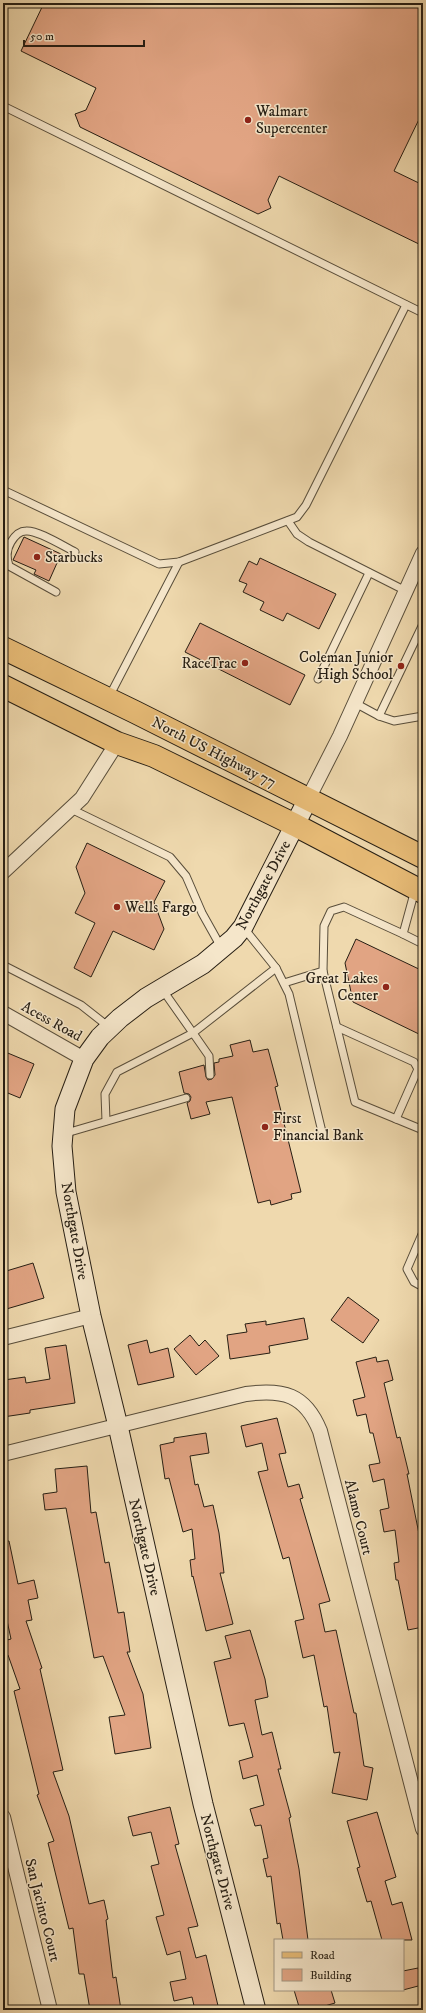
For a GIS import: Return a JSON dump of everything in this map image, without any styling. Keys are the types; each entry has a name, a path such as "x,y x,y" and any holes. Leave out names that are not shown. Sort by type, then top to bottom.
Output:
{"main road":[{"name":"North US Highway 77","path":"6,655 108,699 423,858"},
{"name":"North US Highway 77","path":"3,686 117,743 154,756 295,825 419,890"}],"street":[{"name":"Northgate Drive","path":"256,2010 203,1804 118,1426 91,1316 66,1192 62,1146 65,1109 84,1059 100,1037 146,998 203,964 222,949 243,927 308,800 355,703 423,553"},
{"path":"3,872 82,798 117,743"},
{"name":"Acess Road","path":"3,1013 84,1059"},
{"path":"3,1338 91,1316"},
{"name":"Alamo Court","path":"118,1426 246,1394 269,1391 295,1398 304,1404 314,1416 320,1431 423,1829"},
{"path":"3,1454 118,1426"},
{"name":"San Jacinto Court","path":"3,1817 50,2010"}],"lane":[{"path":"3,106 423,313"},
{"path":"4,492 159,564 179,562 297,517 306,505 406,305"},
{"path":"288,521 297,534 310,542 406,591"},
{"path":"56,592 9,566 6,556 8,546 15,536 24,531 34,532 75,552"},
{"path":"108,699 179,562"},
{"path":"318,680 369,572"},
{"path":"379,716 423,624"},
{"path":"355,703 379,716 394,721 423,716"},
{"path":"71,809 170,857 186,876 202,913 222,949"},
{"path":"403,934 419,890"},
{"path":"423,944 344,907 331,911 324,926 323,971 355,1102 423,1130"},
{"path":"243,927 276,968 290,994 323,1136"},
{"path":"3,965 81,1005 109,1028"},
{"path":"106,1121 105,1094 117,1072 193,1033 276,968"},
{"path":"284,984 323,971"},
{"path":"162,989 209,1056 210,1074"},
{"path":"337,1027 414,1062 418,1069 396,1119"},
{"path":"63,1134 186,1098"},
{"path":"423,1232 407,1269 414,1282 423,1287"}],"building":[{"name":"Walmart Supercenter","path":"44,3 423,3 423,111 394,171 423,185 423,246 279,176 268,200 271,208 258,214 80,127 75,114 86,110 96,88 21,51"},
{"name":"Starbucks","path":"24,537 61,554 49,581 34,574 36,570 13,560"},
{"path":"260,558 336,594 319,629 287,613 283,621 260,610 264,602 243,592 247,584 239,581 249,561 257,565"},
{"name":"RaceTrac","path":"200,623 305,675 290,705 185,652"},
{"name":"Wells Fargo","path":"87,843 165,881 154,902 164,929 154,950 113,931 91,977 74,968 95,923 75,913 85,893 76,867"},
{"name":"Great Lakes Center","path":"356,939 423,971 423,1036 353,1002 345,963"},
{"name":"First Financial Bank","path":"250,1040 253,1052 268,1049 278,1086 275,1087 301,1192 291,1194 292,1199 271,1205 270,1200 258,1203 232,1097 206,1102 210,1114 191,1119 187,1103 190,1101 191,1097 189,1094 184,1093 179,1072 204,1065 206,1077 208,1080 212,1079 215,1075 214,1063 219,1062 219,1059 233,1056 230,1045"},
{"path":"3,1051 34,1064 20,1098 3,1091"},
{"path":"33,1263 44,1298 3,1310 3,1272"},
{"path":"348,1297 379,1320 363,1343 331,1320"},
{"path":"304,1318 308,1339 269,1346 270,1353 230,1359 227,1335 247,1332 245,1324 266,1321 266,1325"},
{"path":"190,1335 199,1346 205,1340 219,1356 196,1375 174,1349"},
{"path":"147,1340 150,1353 168,1348 174,1377 138,1385 128,1345"},
{"path":"66,1345 75,1403 30,1410 30,1413 3,1417 3,1391 6,1390 4,1380 25,1377 26,1383 50,1379 45,1348"},
{"path":"376,1357 377,1362 388,1360 393,1380 384,1383 397,1438 400,1437 409,1474 407,1474 420,1539 423,1539 423,1627 408,1630 398,1580 396,1580 394,1563 399,1562 395,1530 384,1532 380,1510 389,1508 384,1479 373,1482 369,1465 380,1463 373,1433 370,1433 366,1414 357,1416 353,1400 365,1397 356,1362"},
{"path":"277,1418 286,1453 279,1454 288,1487 299,1484 303,1498 300,1499 330,1601 319,1604 325,1632 336,1630 354,1713 356,1713 364,1766 373,1768 367,1800 332,1793 340,1752 334,1753 327,1706 324,1707 314,1655 303,1658 295,1621 304,1619 289,1557 283,1559 258,1472 268,1470 262,1443 246,1447 241,1426"},
{"path":"206,1433 209,1453 190,1456 195,1485 198,1484 204,1507 213,1505 219,1533 224,1573 220,1573 233,1624 206,1631 193,1576 192,1577 190,1560 195,1559 192,1529 183,1532 169,1478 165,1479 160,1445 174,1442 174,1438"},
{"path":"87,1466 91,1513 96,1512 105,1563 109,1562 118,1613 124,1612 130,1652 127,1652 143,1694 151,1748 115,1754 109,1717 125,1715 103,1656 94,1658 66,1508 45,1510 43,1494 57,1492 55,1469"},
{"path":"3,1541 9,1541 18,1584 34,1580 38,1598 28,1600 32,1620 26,1621 42,1668 40,1669 63,1770 53,1772 69,1816 89,1904 104,1900 108,1919 106,1920 113,1978 116,1977 121,2010 90,2010 84,1974 79,1974 73,1928 69,1929 48,1843 54,1841 37,1795 39,1794 14,1691 20,1689 8,1655 3,1656 3,1641 11,1639 3,1602"},
{"path":"250,1630 265,1679 268,1697 255,1700 262,1735 272,1732 281,1769 278,1769 291,1817 289,1818 299,1869 308,1939 283,1939 280,1923 277,1924 271,1876 267,1877 263,1859 268,1858 261,1825 255,1826 250,1809 264,1805 257,1775 243,1779 239,1761 253,1757 244,1723 229,1726 214,1662 231,1658 225,1636"},
{"path":"170,1807 179,1844 175,1845 198,1926 188,1928 196,1958 206,1955 219,2010 195,2010 192,1997 174,2001 170,1982 186,1979 180,1951 167,1955 156,1917 164,1915 151,1866 159,1864 151,1832 133,1836 128,1817"},
{"path":"377,1812 396,1877 385,1881 392,1905 402,1902 412,1940 382,1939 371,1901 367,1902 357,1868 360,1867 347,1821"},
{"path":"418,1968 422,1985 404,1990 404,1971"},
{"path":"294,1991 331,1991 335,2003 311,2010 300,2010"}],"place":[{"name":"Walmart Supercenter","path":"248,120"},
{"name":"Starbucks","path":"37,557"},
{"name":"RaceTrac","path":"245,663"},
{"name":"Coleman Junior High School","path":"401,666"},
{"name":"Wells Fargo","path":"117,907"},
{"name":"Great Lakes Center","path":"386,987"},
{"name":"First Financial Bank","path":"265,1127"}]}
